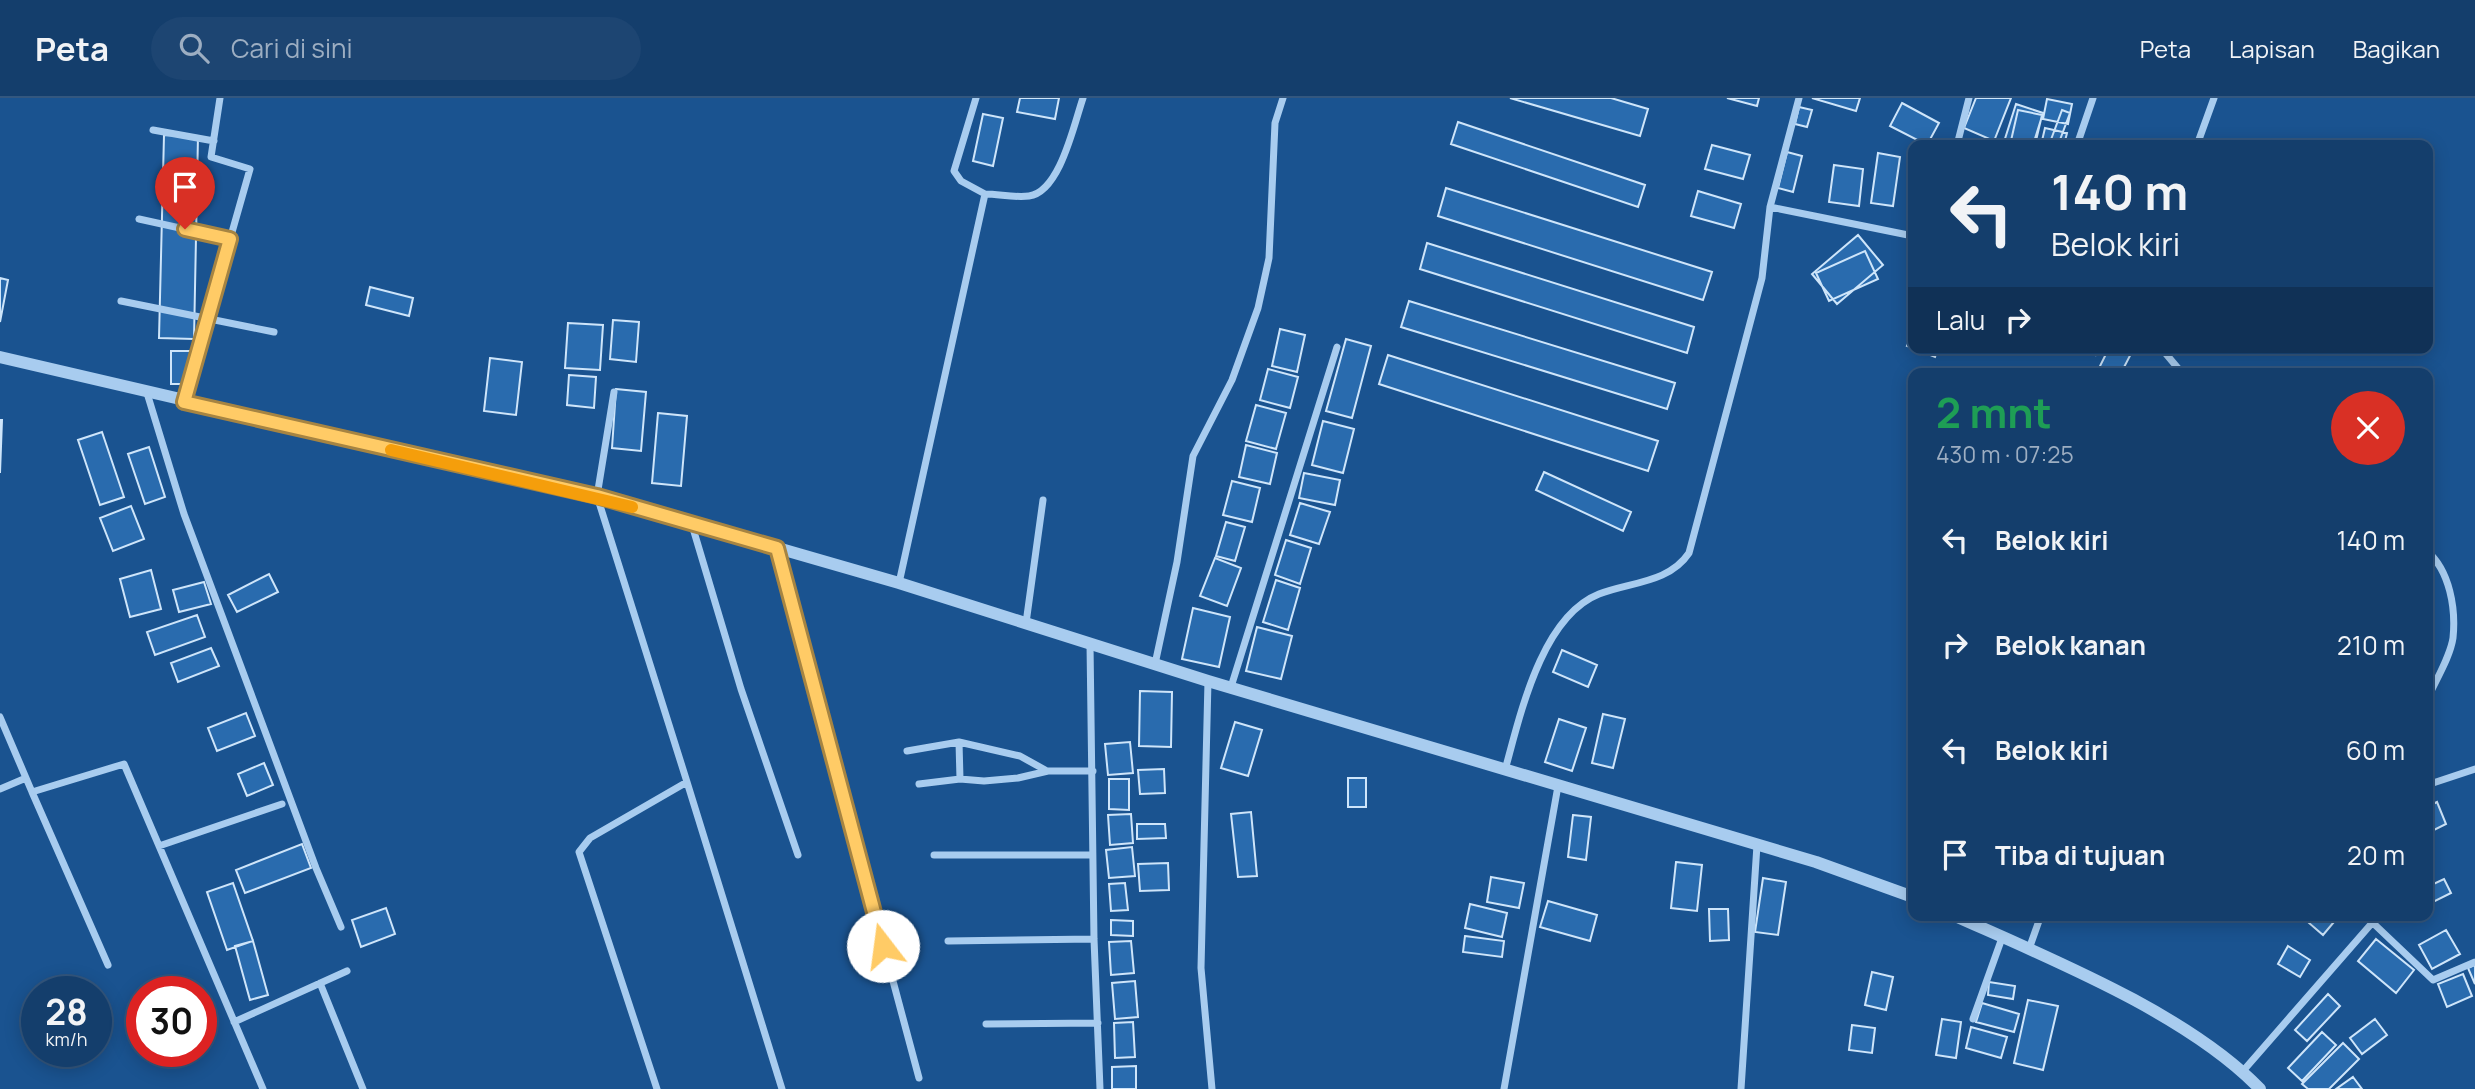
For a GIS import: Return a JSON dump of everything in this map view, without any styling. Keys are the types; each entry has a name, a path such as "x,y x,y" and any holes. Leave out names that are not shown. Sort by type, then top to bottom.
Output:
{"street":[{"path":"184,402 250,169 211,157 220,98"},
{"path":"976,98 954,171 961,181 985,194 1030,196 1041,192 1057,172 1083,98"},
{"path":"1155,664 1179,548 1194,456 1232,380 1258,308 1264,283 1269,258 1275,123 1283,98"},
{"path":"1505,770 1534,671 1569,617 1582,603 1602,593 1618,591 1679,568 1689,553 1762,278 1770,207 1799,98"},
{"path":"1958,140 1969,98"},
{"path":"2079,140 2093,98"},
{"path":"2199,140 2214,98"},
{"path":"153,130 214,141"},
{"path":"899,583 985,194"},
{"path":"1770,207 1908,235"},
{"path":"139,219 230,239"},
{"path":"121,301 274,332"},
{"path":"1231,687 1337,347"},
{"path":"2166,354 2178,368"},
{"path":"0,357 184,402 597,496 899,583 1208,681 1816,862 1908,895"},
{"path":"614,392 597,496 782,1089"},
{"path":"148,393 184,514 316,868 341,927"},
{"path":"1026,623 1043,500"},
{"path":"692,525 741,689 798,855"},
{"path":"777,548 919,1078"},
{"path":"2433,556 2439,561 2447,580 2453,608 2453,640 2433,686"},
{"path":"1090,643 1092,855 1100,1089"},
{"path":"1208,681 1201,968 1212,1089"},
{"path":"0,717 108,965"},
{"path":"907,751 959,742 1020,756 1048,771"},
{"path":"959,742 960,779"},
{"path":"32,792 124,764 263,1089"},
{"path":"2433,783 2475,769"},
{"path":"919,784 960,779 995,780 1048,771 1093,771"},
{"path":"0,789 26,778"},
{"path":"657,1089 579,852 590,838 687,782"},
{"path":"1504,1089 1558,786"},
{"path":"159,846 282,804"},
{"path":"1741,1089 1757,845"},
{"path":"934,855 1092,855"},
{"path":"1969,921 2145,1008 2196,1038 2243,1071 2260,1089"},
{"path":"2029,949 2039,921"},
{"path":"2243,1071 2373,923 2433,980 2475,962"},
{"path":"1973,1019 2002,937"},
{"path":"948,941 1094,939"},
{"path":"234,1022 347,971"},
{"path":"320,983 363,1089"},
{"path":"986,1024 1098,1023"}],"building":[{"path":"1020,98 1059,98 1055,119 1017,112"},
{"path":"1510,98 1611,98 1648,109 1640,136"},
{"path":"1727,98 1759,98 1757,106"},
{"path":"1812,98 1860,98 1856,111"},
{"path":"1976,98 2011,98 1994,140 1964,128"},
{"path":"2047,99 2072,104 2068,124 2043,119"},
{"path":"1902,103 1939,123 1930,140 1917,140 1890,126"},
{"path":"2016,104 2043,113 2035,140 2005,140"},
{"path":"1799,107 1812,110 1807,127 1795,124"},
{"path":"2018,110 2042,115 2036,140 2011,140"},
{"path":"2062,110 2070,113 2060,140 2051,140"},
{"path":"983,114 1003,118 993,166 973,161"},
{"path":"1458,122 1645,185 1638,207 1451,144"},
{"path":"2045,128 2067,133 2065,140 2042,140"},
{"path":"164,135 198,136 194,339 159,338"},
{"path":"1712,145 1750,155 1743,179 1705,169"},
{"path":"1787,152 1802,156 1793,192 1778,188"},
{"path":"1878,153 1900,157 1893,206 1871,203"},
{"path":"1834,165 1863,169 1859,206 1829,202"},
{"path":"1446,188 1712,272 1703,300 1438,216"},
{"path":"1698,191 1741,204 1734,228 1691,216"},
{"path":"1858,235 1883,265 1837,304 1812,274"},
{"path":"1427,243 1694,327 1687,353 1420,269"},
{"path":"1865,251 1878,279 1829,301 1816,273"},
{"path":"0,278 8,280 0,322"},
{"path":"370,287 413,298 409,316 366,305"},
{"path":"1409,301 1675,383 1667,409 1401,327"},
{"path":"613,320 639,322 636,362 610,359"},
{"path":"568,323 603,325 600,370 565,368"},
{"path":"1280,329 1305,335 1297,372 1272,366"},
{"path":"1346,339 1371,346 1352,418 1326,411"},
{"path":"171,351 191,351 192,384 171,384"},
{"path":"2106,354 2131,354 2124,368 2100,366"},
{"path":"1388,355 1658,441 1648,471 1379,384"},
{"path":"490,358 522,362 516,415 484,411"},
{"path":"1268,369 1298,377 1290,408 1260,400"},
{"path":"569,375 596,377 594,408 567,405"},
{"path":"616,389 646,392 641,451 612,448"},
{"path":"1256,405 1286,413 1276,449 1246,441"},
{"path":"658,413 687,416 681,486 652,483"},
{"path":"0,420 2,420 0,473"},
{"path":"1323,421 1354,429 1343,473 1312,465"},
{"path":"102,432 124,497 100,505 78,440"},
{"path":"1246,445 1277,453 1270,484 1239,477"},
{"path":"149,447 165,497 145,504 128,454"},
{"path":"1544,472 1631,512 1623,531 1536,490"},
{"path":"1304,473 1340,480 1335,505 1299,498"},
{"path":"1232,481 1260,488 1252,522 1223,515"},
{"path":"1300,503 1330,512 1319,544 1290,535"},
{"path":"131,506 144,539 113,551 100,518"},
{"path":"1226,522 1245,527 1235,561 1216,556"},
{"path":"1286,540 1311,548 1300,584 1275,575"},
{"path":"1215,558 1241,568 1227,606 1200,596"},
{"path":"151,570 161,609 130,617 120,579"},
{"path":"269,574 278,592 237,612 228,595"},
{"path":"1276,580 1300,588 1288,630 1263,622"},
{"path":"204,582 211,604 179,612 173,590"},
{"path":"1193,608 1230,617 1219,667 1182,659"},
{"path":"197,615 205,637 155,655 147,632"},
{"path":"1257,627 1292,636 1281,679 1246,671"},
{"path":"211,648 219,666 178,682 171,663"},
{"path":"1562,650 1597,665 1588,687 1553,672"},
{"path":"1140,691 1172,692 1171,747 1139,746"},
{"path":"246,713 255,736 217,751 208,728"},
{"path":"1603,714 1625,719 1613,768 1592,763"},
{"path":"1559,719 1586,728 1572,771 1545,762"},
{"path":"1235,722 1262,730 1248,776 1221,768"},
{"path":"1130,742 1133,773 1108,775 1105,744"},
{"path":"264,763 273,785 247,796 238,774"},
{"path":"1164,769 1165,793 1140,794 1138,770"},
{"path":"1348,778 1366,778 1366,807 1348,807"},
{"path":"1109,779 1129,779 1129,810 1109,809"},
{"path":"2437,802 2446,824 2433,830 2433,804"},
{"path":"1251,812 1257,876 1238,877 1231,814"},
{"path":"1131,814 1133,843 1110,845 1108,815"},
{"path":"1573,815 1591,817 1586,860 1568,857"},
{"path":"1137,824 1165,824 1166,838 1137,839"},
{"path":"302,844 311,868 245,893 236,870"},
{"path":"1132,847 1135,876 1109,878 1106,850"},
{"path":"1676,862 1702,865 1697,911 1671,908"},
{"path":"1168,863 1169,890 1140,891 1138,864"},
{"path":"1491,877 1524,883 1519,908 1487,902"},
{"path":"1763,878 1786,882 1778,935 1755,932"},
{"path":"2444,879 2451,893 2433,902 2433,884"},
{"path":"233,883 253,941 227,950 207,892"},
{"path":"1125,883 1128,910 1111,911 1109,884"},
{"path":"1548,901 1597,915 1590,941 1540,927"},
{"path":"1470,904 1507,913 1502,937 1465,928"},
{"path":"386,908 395,934 361,947 352,920"},
{"path":"1709,909 1728,909 1729,940 1710,941"},
{"path":"1111,920 1133,921 1133,936 1111,935"},
{"path":"2311,921 2335,921 2323,935 2309,923"},
{"path":"2446,930 2460,954 2432,969 2419,945"},
{"path":"1465,936 1504,941 1502,957 1463,952"},
{"path":"2376,939 2414,970 2396,993 2358,961"},
{"path":"253,941 268,995 250,1000 235,946"},
{"path":"1131,941 1134,973 1111,975 1109,942"},
{"path":"2288,946 2310,960 2300,977 2278,964"},
{"path":"2475,965 2475,984 2468,968"},
{"path":"1872,972 1893,977 1886,1010 1865,1005"},
{"path":"2463,974 2472,996 2447,1007 2438,984"},
{"path":"1135,981 1138,1017 1115,1019 1112,983"},
{"path":"1989,982 2015,986 2013,999 1988,995"},
{"path":"2328,994 2340,1006 2307,1041 2295,1030"},
{"path":"2028,1000 2058,1006 2043,1070 2014,1063"},
{"path":"1982,1003 2019,1014 2014,1032 1976,1022"},
{"path":"1942,1019 1961,1022 1956,1058 1936,1055"},
{"path":"2375,1019 2387,1035 2362,1054 2350,1038"},
{"path":"1133,1022 1135,1057 1115,1058 1114,1023"},
{"path":"1852,1025 1875,1028 1872,1053 1849,1050"},
{"path":"1971,1027 2007,1037 2001,1058 1966,1048"},
{"path":"2322,1032 2336,1045 2302,1081 2288,1068"},
{"path":"2343,1043 2359,1059 2329,1089 2308,1089 2302,1084"},
{"path":"1136,1066 1136,1089 1112,1089 1112,1067"},
{"path":"2353,1077 2362,1089 2336,1089"}],"slow traffic":[{"path":"391,450 597,496 632,507"}],"route":[{"path":"185,229 230,239 184,402 597,496 777,548 883,946"}]}
